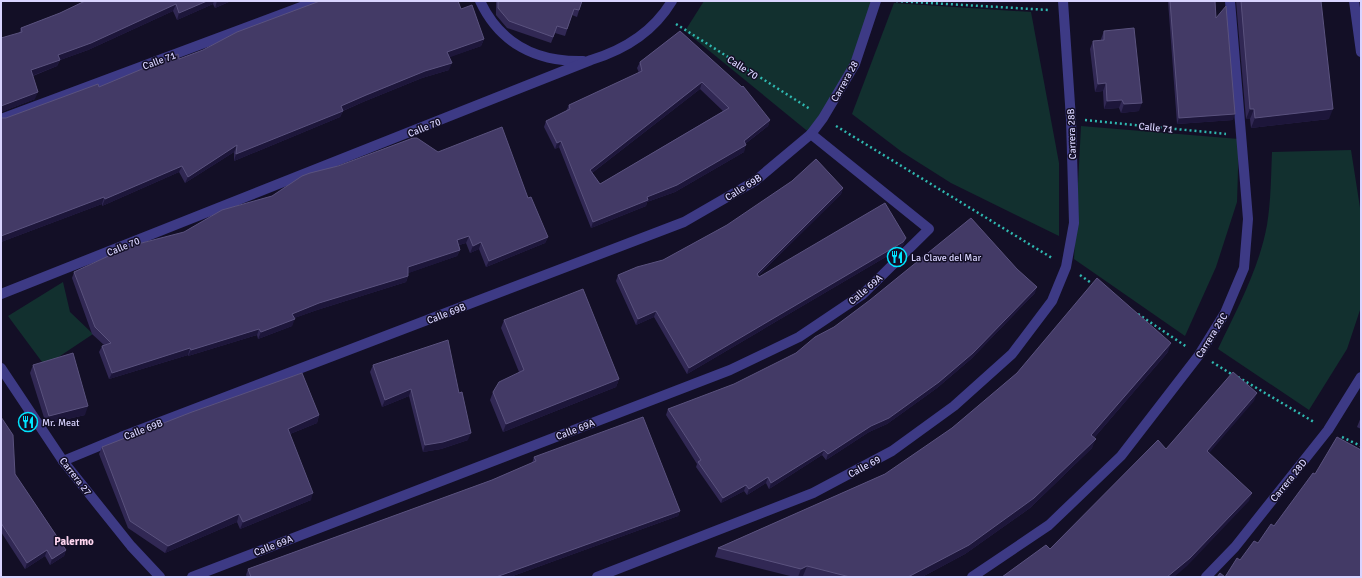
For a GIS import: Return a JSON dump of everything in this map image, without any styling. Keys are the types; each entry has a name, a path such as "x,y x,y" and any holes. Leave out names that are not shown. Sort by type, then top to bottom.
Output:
{"street":[{"name":"Calle 71","path":"1,119 317,1"},
{"path":"480,1 494,25 518,45 541,57 565,61 591,60"},
{"path":"663,16 672,1"},
{"name":"Carrera 28","path":"811,134 823,118 855,64 876,1"},
{"name":"Carrera 28C","path":"972,577 1049,525 1121,456 1199,355 1225,313 1244,268 1248,218 1230,1"},
{"path":"1354,1 1361,52"},
{"name":"Carrera 28B","path":"1063,6 1071,119 1074,223 1066,267"},
{"name":"Calle 70","path":"1,294 591,60 613,53 634,41 663,16"},
{"name":"Calle 69A","path":"192,577 730,370 800,337 863,294 929,229 811,134"},
{"name":"Calle 69B","path":"63,461 121,437 684,222 755,181 811,134"},
{"name":"Calle 69","path":"598,577 813,493 892,451 954,406 1012,354 1052,301 1066,267"},
{"name":"Carrera 27","path":"1,368 63,461 130,546 160,577"},
{"name":"Carrera 28D","path":"1206,577 1235,547 1328,430 1361,377"}],"path":[{"path":"896,1 1063,6"},
{"name":"Calle 70","path":"663,16 823,118"},
{"name":"Calle 71","path":"1071,119 1240,136"},
{"path":"1328,430 1361,446"}],"green space":[{"path":"704,1 876,1 849,68 811,134 685,31"},
{"path":"894,3 1031,12 1059,163 1059,236 951,183 902,152 852,114"},
{"path":"1081,126 1239,139 1237,202 1216,267 1185,336 1074,259"},
{"path":"1351,150 1361,214 1361,307 1347,349 1309,410 1218,349 1240,304 1259,257 1267,225 1271,188 1272,152"},
{"path":"63,282 70,312 93,334 45,366 8,316"}],"building":[{"path":"85,1 207,1 179,13 176,4 91,43 58,55 60,60 31,70 38,92 1,106 1,38 22,32 21,28 60,13"},
{"path":"320,1 458,1 461,9 472,5 484,39 447,52 452,63 425,71 341,106 343,111 236,154 237,145 188,177 182,166 105,199 104,197 1,236 1,118 6,118 98,84 99,87 178,54 179,59 203,50 237,32"},
{"path":"498,1 582,1 579,10 574,9 567,29 557,26 553,37 509,21 498,8"},
{"path":"1170,1 1215,1 1216,18 1226,6 1235,114 1179,118"},
{"path":"1241,1 1321,1 1333,109 1255,118 1254,109 1250,109"},
{"path":"1134,28 1142,103 1124,104 1122,100 1107,101 1106,83 1098,84 1093,41 1104,40 1104,31"},
{"path":"680,31 742,87 743,86 770,120 744,141 746,145 677,185 647,197 648,200 593,222 561,141 557,143 546,121 570,109 569,105 642,71 640,62","holes":["702,82 729,108 600,184 590,170"]},
{"path":"502,127 528,198 531,197 548,237 489,261 481,242 473,246 469,236 457,240 460,250 408,267 408,276 319,303 292,314 295,319 261,332 259,329 191,350 190,348 112,373 102,346 111,343 95,327 74,272 130,246 184,232 222,210 272,196 302,176 338,166 413,138 417,138 438,152"},
{"path":"816,159 843,188 757,274 759,277 885,203 906,238 903,242 689,368 656,311 638,319 618,275 637,267 663,260 727,225 792,181"},
{"path":"971,218 1017,269 1037,287 973,353 939,382 889,418 871,426 828,454 824,450 771,483 768,477 749,489 746,485 723,498 698,462 701,460 668,409 734,384 796,353 815,337 834,327 870,300"},
{"path":"1097,278 1171,343 1091,435 1096,439 1034,498 969,545 908,577 850,577 807,566 801,569 718,548 885,474 952,428 1017,373"},
{"path":"583,289 619,379 506,424 493,392 499,382 524,370 504,320"},
{"path":"448,340 459,393 462,392 471,433 443,442 425,445 411,389 385,400 373,365"},
{"path":"73,353 88,406 49,416 33,365"},
{"path":"1233,372 1257,393 1207,451 1252,493 1190,558 1167,577 1002,577 1046,545 1050,549 1158,440 1166,449"},
{"path":"302,373 319,415 288,429 313,493 243,522 239,514 168,546 130,521 102,447 192,412"},
{"path":"1,417 13,435 15,474 66,550 52,559 47,550 27,563 1,523"},
{"path":"643,417 680,511 496,577 251,577 248,569 492,480 536,461 534,457"},
{"path":"1337,437 1361,450 1361,577 1225,577 1237,558 1240,560 1254,541 1258,543 1271,524 1274,526 1313,473 1315,474"},
{"path":"1220,573 1225,577 1217,577"}],"place":[{"name":"La Clave del Mar","path":"897,257"},
{"name":"Mr. Meat","path":"28,422"}],"district":[{"name":"Palermo","path":"74,541"}]}
